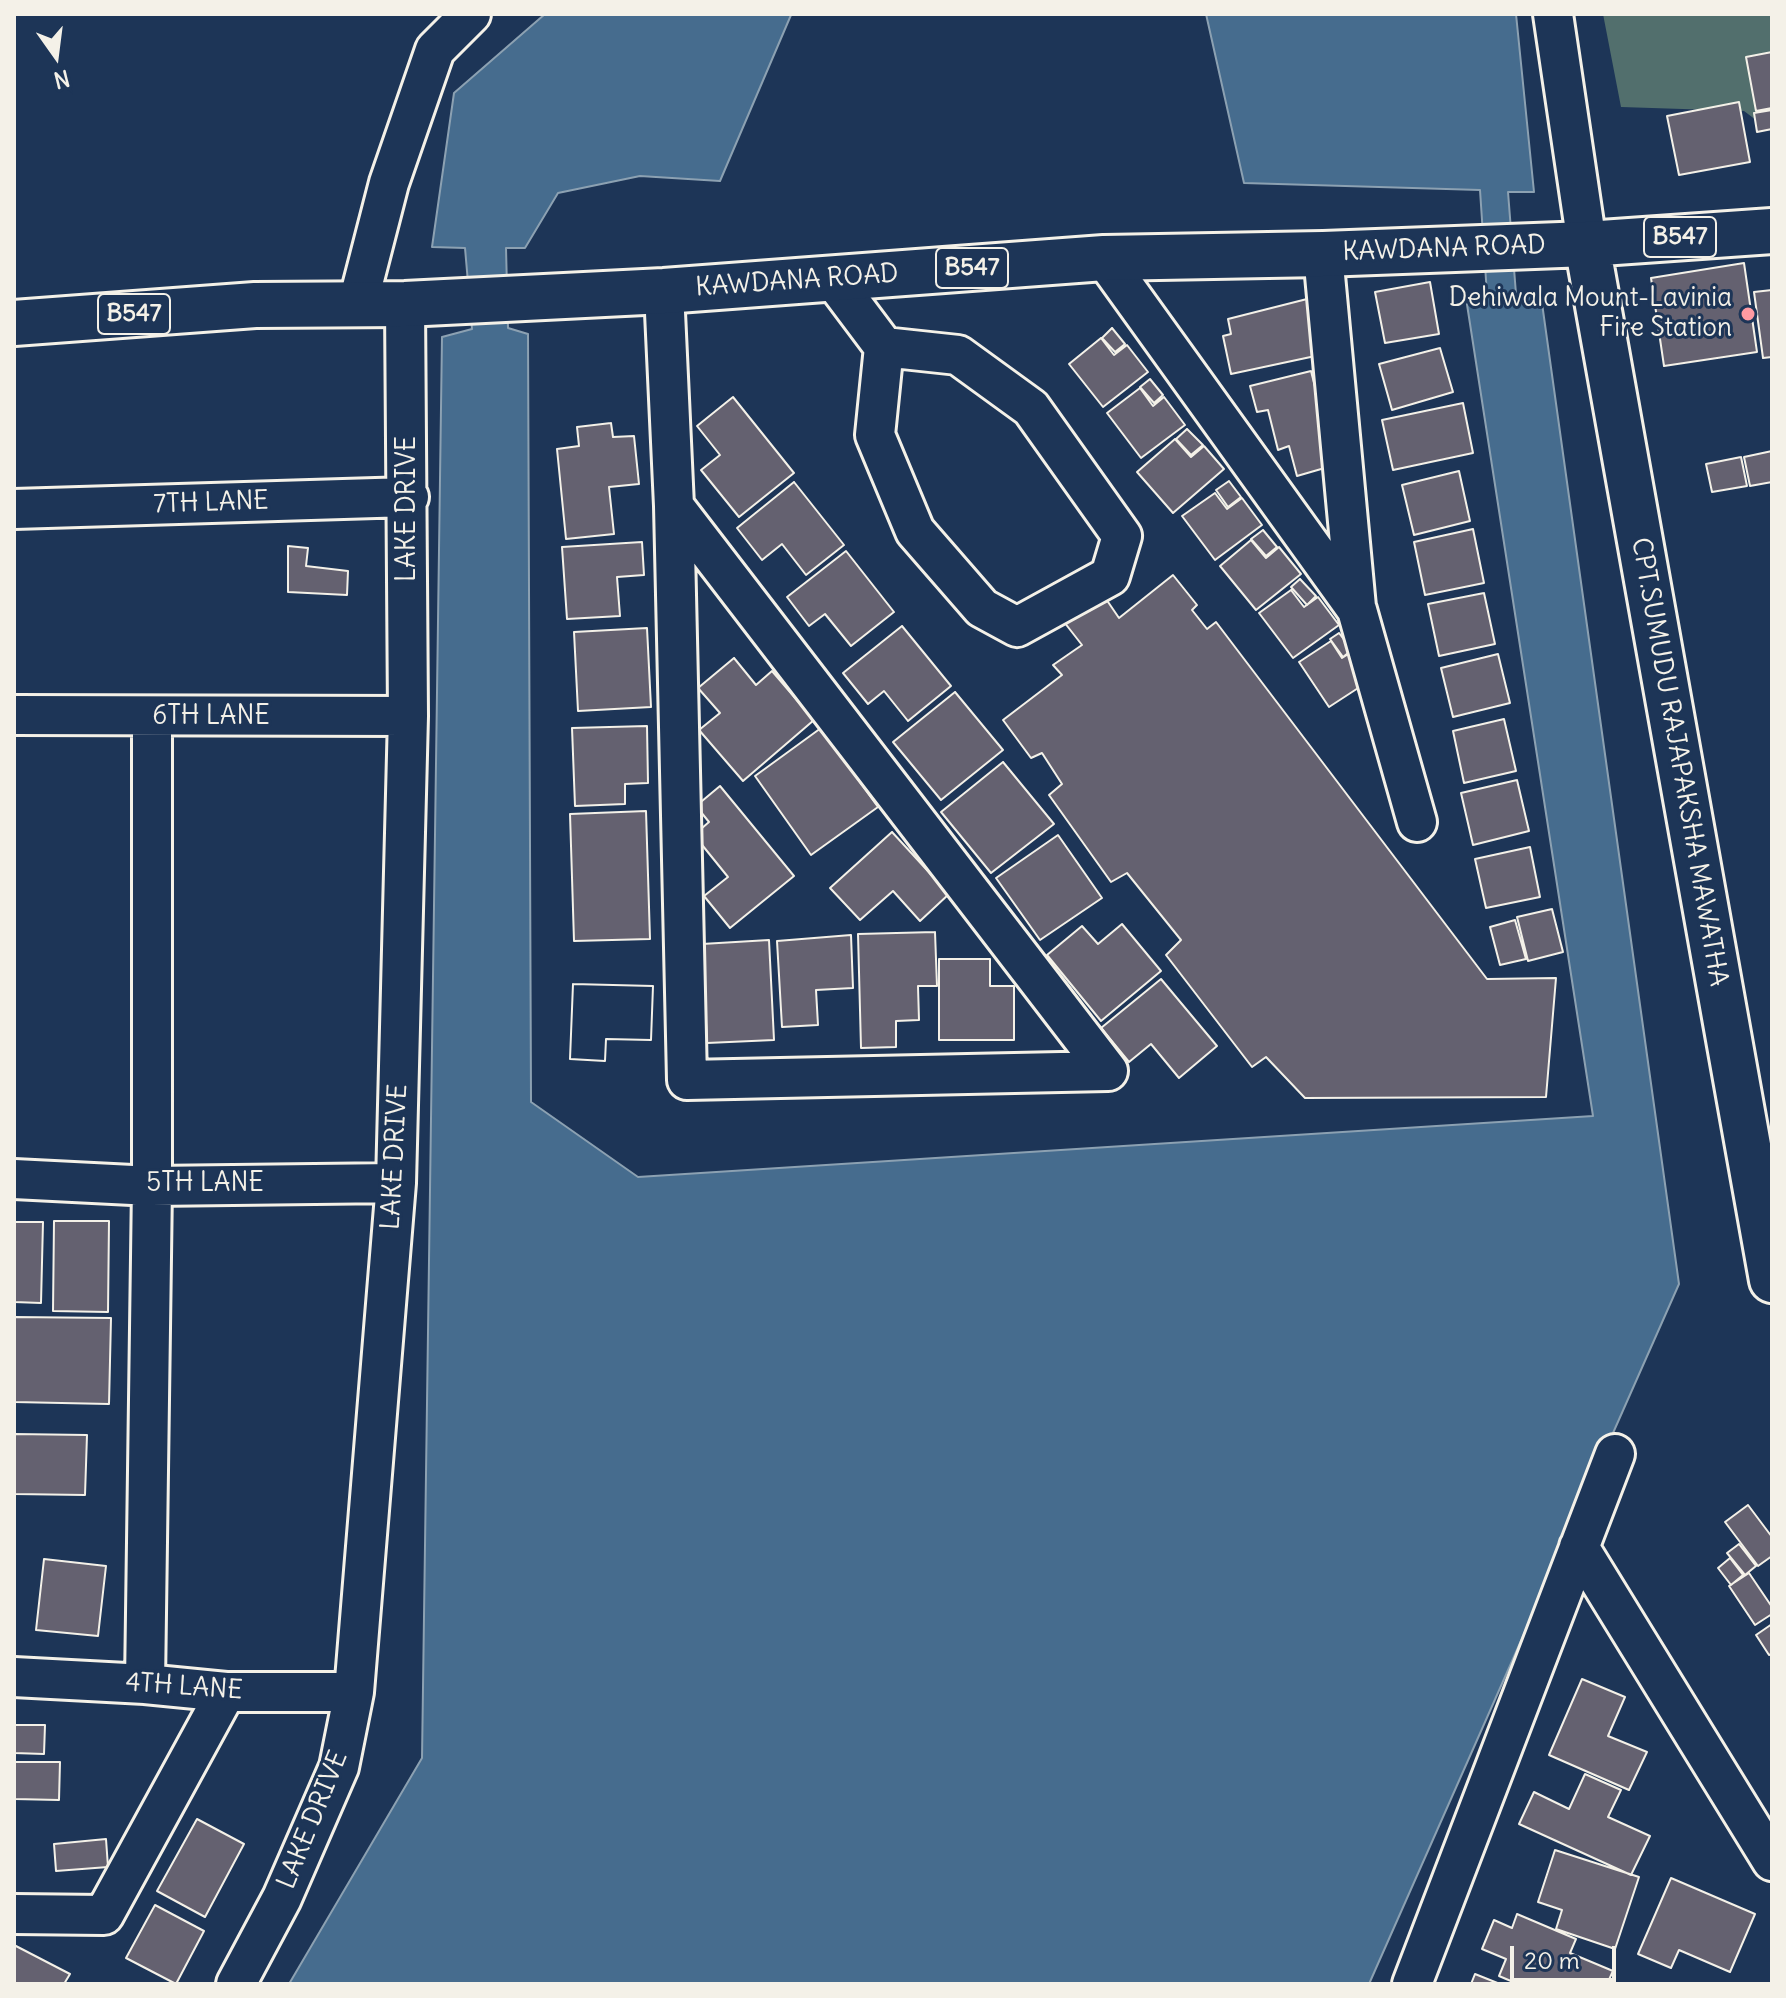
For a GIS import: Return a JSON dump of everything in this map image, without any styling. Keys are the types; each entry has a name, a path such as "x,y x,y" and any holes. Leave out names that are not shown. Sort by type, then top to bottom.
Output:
{"main road":[{"name":"KAWDANA ROAD","path":"14,323 255,305 405,304 664,291 1104,258 1323,254 1570,244 1772,231"},
{"name":"CPT.SUMUDU RAJAPAKSHA MAWATHA","path":"1570,244 1772,1280"}],"street":[{"path":"358,303 389,183 435,50 471,14"},
{"path":"1553,14 1570,244"},
{"path":"1323,254 1357,610 1417,822"},
{"path":"1104,258 1357,610"},
{"path":"833,279 884,347 875,435 915,531 982,608 1017,627 1110,576 1122,536 1031,408 958,355 884,347"},
{"path":"664,291 674,506 687,1080 1108,1071 674,506"},
{"name":"LAKE DRIVE","path":"236,1984 282,1898 339,1767 354,1692 396,1183 408,716 409,497 405,304"},
{"name":"7TH LANE","path":"14,509 409,497"},
{"name":"6TH LANE","path":"14,715 408,716"},
{"path":"145,1684 152,1186 152,717"},
{"name":"5TH LANE","path":"14,1179 152,1186 396,1183"},
{"path":"1412,1984 1615,1454"},
{"path":"1579,1547 1772,1861"},
{"name":"4TH LANE","path":"14,1677 226,1692 354,1692"},
{"path":"14,1914 104,1915 226,1692"}],"green space":[{"path":"1603,14 1772,14 1772,132 1744,111 1621,107"}],"water":[{"path":"545,14 799,14 791,15 720,181 640,176 558,193 525,248 506,248 508,328 528,334 531,1102 638,1177 1593,1116 1466,298 1487,295 1480,190 1244,183 1206,14 1516,14 1534,192 1508,192 1516,294 1541,296 1679,1284 1369,1984 289,1984 422,1758 442,337 472,329 465,248 432,247 454,93"}],"building":[{"path":"1772,52 1772,108 1756,111 1746,57"},
{"path":"1739,102 1750,162 1679,175 1667,116"},
{"path":"1772,110 1772,129 1757,132 1754,113"},
{"path":"1744,263 1757,352 1664,366 1651,278"},
{"path":"1430,282 1439,334 1385,343 1375,292"},
{"path":"1772,290 1772,357 1763,358 1754,292"},
{"path":"1307,299 1320,355 1231,374 1223,336 1231,334 1228,319"},
{"path":"1112,328 1125,344 1115,352 1102,338"},
{"path":"1101,338 1114,355 1127,345 1148,372 1103,407 1069,364"},
{"path":"1440,348 1453,392 1392,410 1379,364"},
{"path":"1311,371 1335,465 1297,476 1289,446 1278,450 1268,410 1257,412 1250,386"},
{"path":"1150,379 1163,395 1154,403 1140,387"},
{"path":"1140,388 1153,406 1164,397 1185,425 1141,458 1107,413"},
{"path":"733,397 794,473 739,517 701,470 720,455 697,426"},
{"path":"1463,403 1473,453 1393,470 1382,420"},
{"path":"611,423 613,437 634,436 639,484 609,487 614,534 566,539 557,449 579,446 577,427"},
{"path":"1187,429 1203,445 1191,455 1176,439"},
{"path":"1175,439 1191,457 1204,446 1224,469 1173,513 1137,472"},
{"path":"1772,451 1772,482 1750,486 1744,457"},
{"path":"1741,457 1747,486 1712,492 1706,464"},
{"path":"1459,471 1470,521 1414,535 1402,485"},
{"path":"1229,481 1241,497 1228,507 1216,490"},
{"path":"794,482 844,545 806,575 782,544 762,560 737,528"},
{"path":"1215,493 1227,509 1242,498 1262,525 1215,560 1182,516"},
{"path":"1473,529 1484,583 1425,595 1414,542"},
{"path":"1263,530 1277,547 1266,556 1251,539"},
{"path":"1251,540 1266,558 1279,547 1301,574 1256,610 1220,566"},
{"path":"642,542 644,575 617,577 620,616 567,619 562,547"},
{"path":"288,546 308,548 306,566 348,571 347,595 288,592"},
{"path":"846,551 894,612 851,646 825,614 809,626 787,597"},
{"path":"1089,574 1119,618 1173,575 1197,605 1192,610 1207,629 1216,622 1487,979 1556,978 1546,1097 1305,1098 1266,1057 1252,1067 1166,955 1181,940 1127,873 1111,882 1049,795 1062,784 1042,753 1031,758 1003,720 1062,675 1053,665 1082,645 1050,604"},
{"path":"1300,579 1316,596 1307,605 1291,587"},
{"path":"1291,590 1304,607 1318,597 1339,625 1293,658 1259,613"},
{"path":"1484,593 1495,644 1439,656 1428,604"},
{"path":"902,626 951,686 908,721 884,691 868,704 843,673"},
{"path":"647,628 651,707 578,711 574,632"},
{"path":"1339,633 1352,650 1343,657 1330,639"},
{"path":"1331,641 1342,658 1353,651 1372,679 1329,707 1299,662"},
{"path":"1498,654 1510,703 1453,717 1441,668"},
{"path":"734,658 756,685 772,671 814,720 743,781 699,730 720,713 698,688"},
{"path":"955,692 1003,750 941,800 893,742"},
{"path":"1504,719 1516,771 1464,783 1453,731"},
{"path":"647,726 648,783 625,784 625,804 575,806 572,728"},
{"path":"821,728 878,807 811,855 755,776"},
{"path":"1003,762 1054,824 991,873 941,812"},
{"path":"1517,780 1529,831 1473,845 1461,793"},
{"path":"720,786 794,876 730,928 704,896 728,877 694,835 709,822 696,806"},
{"path":"646,811 650,939 574,941 570,814"},
{"path":"892,832 949,894 920,921 893,891 860,920 830,888"},
{"path":"1058,835 1102,898 1040,940 996,878"},
{"path":"1530,847 1540,897 1486,908 1475,859"},
{"path":"1552,909 1563,952 1528,961 1517,917"},
{"path":"1515,920 1526,959 1500,965 1490,927"},
{"path":"1122,924 1161,971 1101,1021 1047,955 1082,926 1098,944"},
{"path":"935,932 937,986 918,986 919,1020 896,1021 896,1047 861,1048 858,934"},
{"path":"851,935 853,988 816,990 818,1025 782,1027 777,941"},
{"path":"769,940 774,1040 707,1043 702,944"},
{"path":"939,959 990,959 990,986 1014,986 1014,1040 939,1040"},
{"path":"1161,979 1217,1046 1179,1078 1151,1044 1129,1062 1101,1028"},
{"path":"573,984 653,986 651,1040 606,1039 605,1061 570,1059"},
{"path":"573,984 653,986 651,1040 606,1039 605,1061 570,1059"},
{"path":"54,1221 109,1221 108,1312 53,1311"},
{"path":"14,1222 43,1222 41,1303 14,1302"},
{"path":"14,1317 111,1318 109,1404 14,1402"},
{"path":"14,1434 87,1435 85,1495 14,1494"},
{"path":"1748,1505 1772,1537 1772,1556 1758,1566 1725,1522"},
{"path":"1739,1544 1756,1566 1745,1575 1727,1553"},
{"path":"1730,1558 1743,1575 1731,1585 1718,1568"},
{"path":"44,1559 106,1566 98,1636 36,1630"},
{"path":"1749,1573 1772,1607 1772,1614 1755,1625 1729,1586"},
{"path":"1772,1624 1772,1654 1769,1655 1756,1635"},
{"path":"1582,1679 1625,1697 1608,1736 1647,1752 1629,1790 1549,1755"},
{"path":"14,1725 45,1725 44,1754 14,1753"},
{"path":"14,1762 60,1762 59,1800 14,1799"},
{"path":"1585,1774 1621,1790 1608,1817 1650,1836 1631,1875 1519,1824 1534,1792 1569,1809"},
{"path":"197,1819 244,1844 205,1917 157,1891"},
{"path":"106,1839 108,1867 56,1871 54,1844"},
{"path":"1555,1850 1639,1877 1615,1949 1556,1929 1562,1910 1538,1902"},
{"path":"1671,1878 1755,1914 1730,1972 1679,1950 1671,1968 1638,1954"},
{"path":"155,1905 204,1931 176,1984 126,1958"},
{"path":"1517,1914 1576,1939 1570,1953 1613,1971 1607,1984 1518,1984 1499,1976 1506,1959 1482,1949 1494,1920 1512,1928"},
{"path":"14,1945 70,1974 64,1984 14,1984"},
{"path":"1475,1974 1500,1984 1471,1984"}],"place":[{"name":"Dehiwala Mount-Lavinia Fire Station","path":"1748,314"}]}
